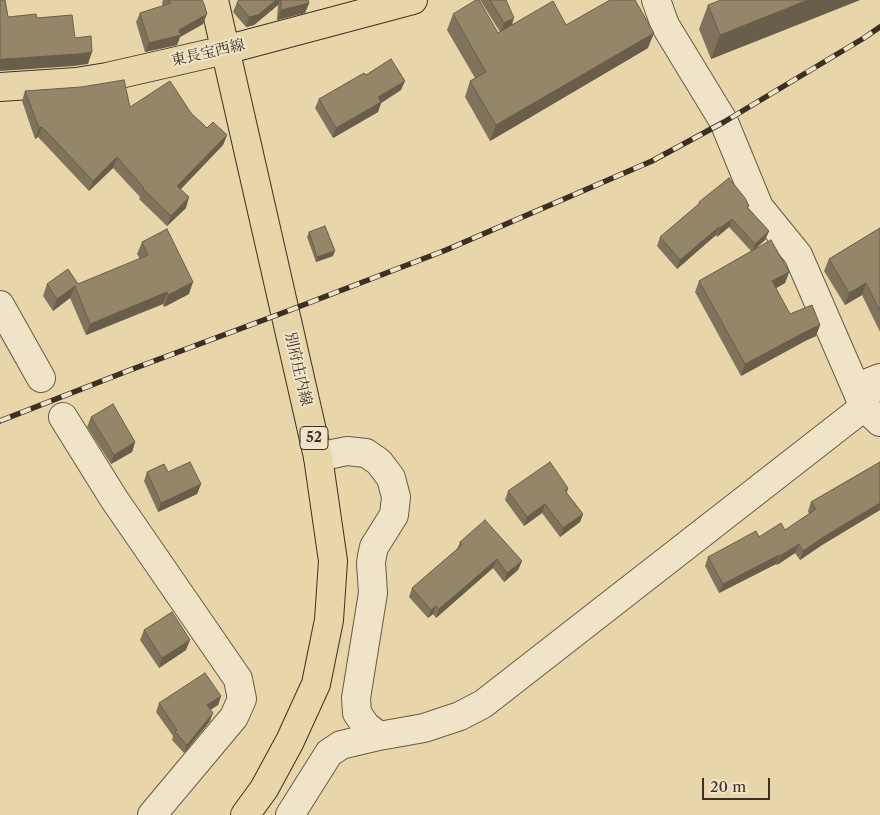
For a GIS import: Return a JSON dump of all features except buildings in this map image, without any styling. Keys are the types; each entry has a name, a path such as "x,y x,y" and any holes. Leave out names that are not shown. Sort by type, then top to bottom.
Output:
{"main road":[{"name":"別府庄内線","path":"214,0 318,457 333,561 329,620 316,684 290,741 264,789 245,815"},
{"name":"東長宝西線","path":"0,87 48,85 91,80 225,50 413,0"}],"street":[{"path":"656,0 665,24 724,122 759,206 798,255 872,414"},
{"path":"0,305 41,378"},
{"path":"872,414 870,382 880,378"},
{"path":"290,815 329,753 341,745 424,728 460,716 483,704 872,414"},
{"path":"63,417 114,499 238,679 242,699 234,717 152,815"},
{"path":"318,457 347,450 366,453 379,462 391,478 396,497 394,515 374,547 372,556 373,594 356,698 357,714 366,726 378,736"}],"railway":[{"path":"0,421 446,250 652,161 724,122 880,27"}]}
